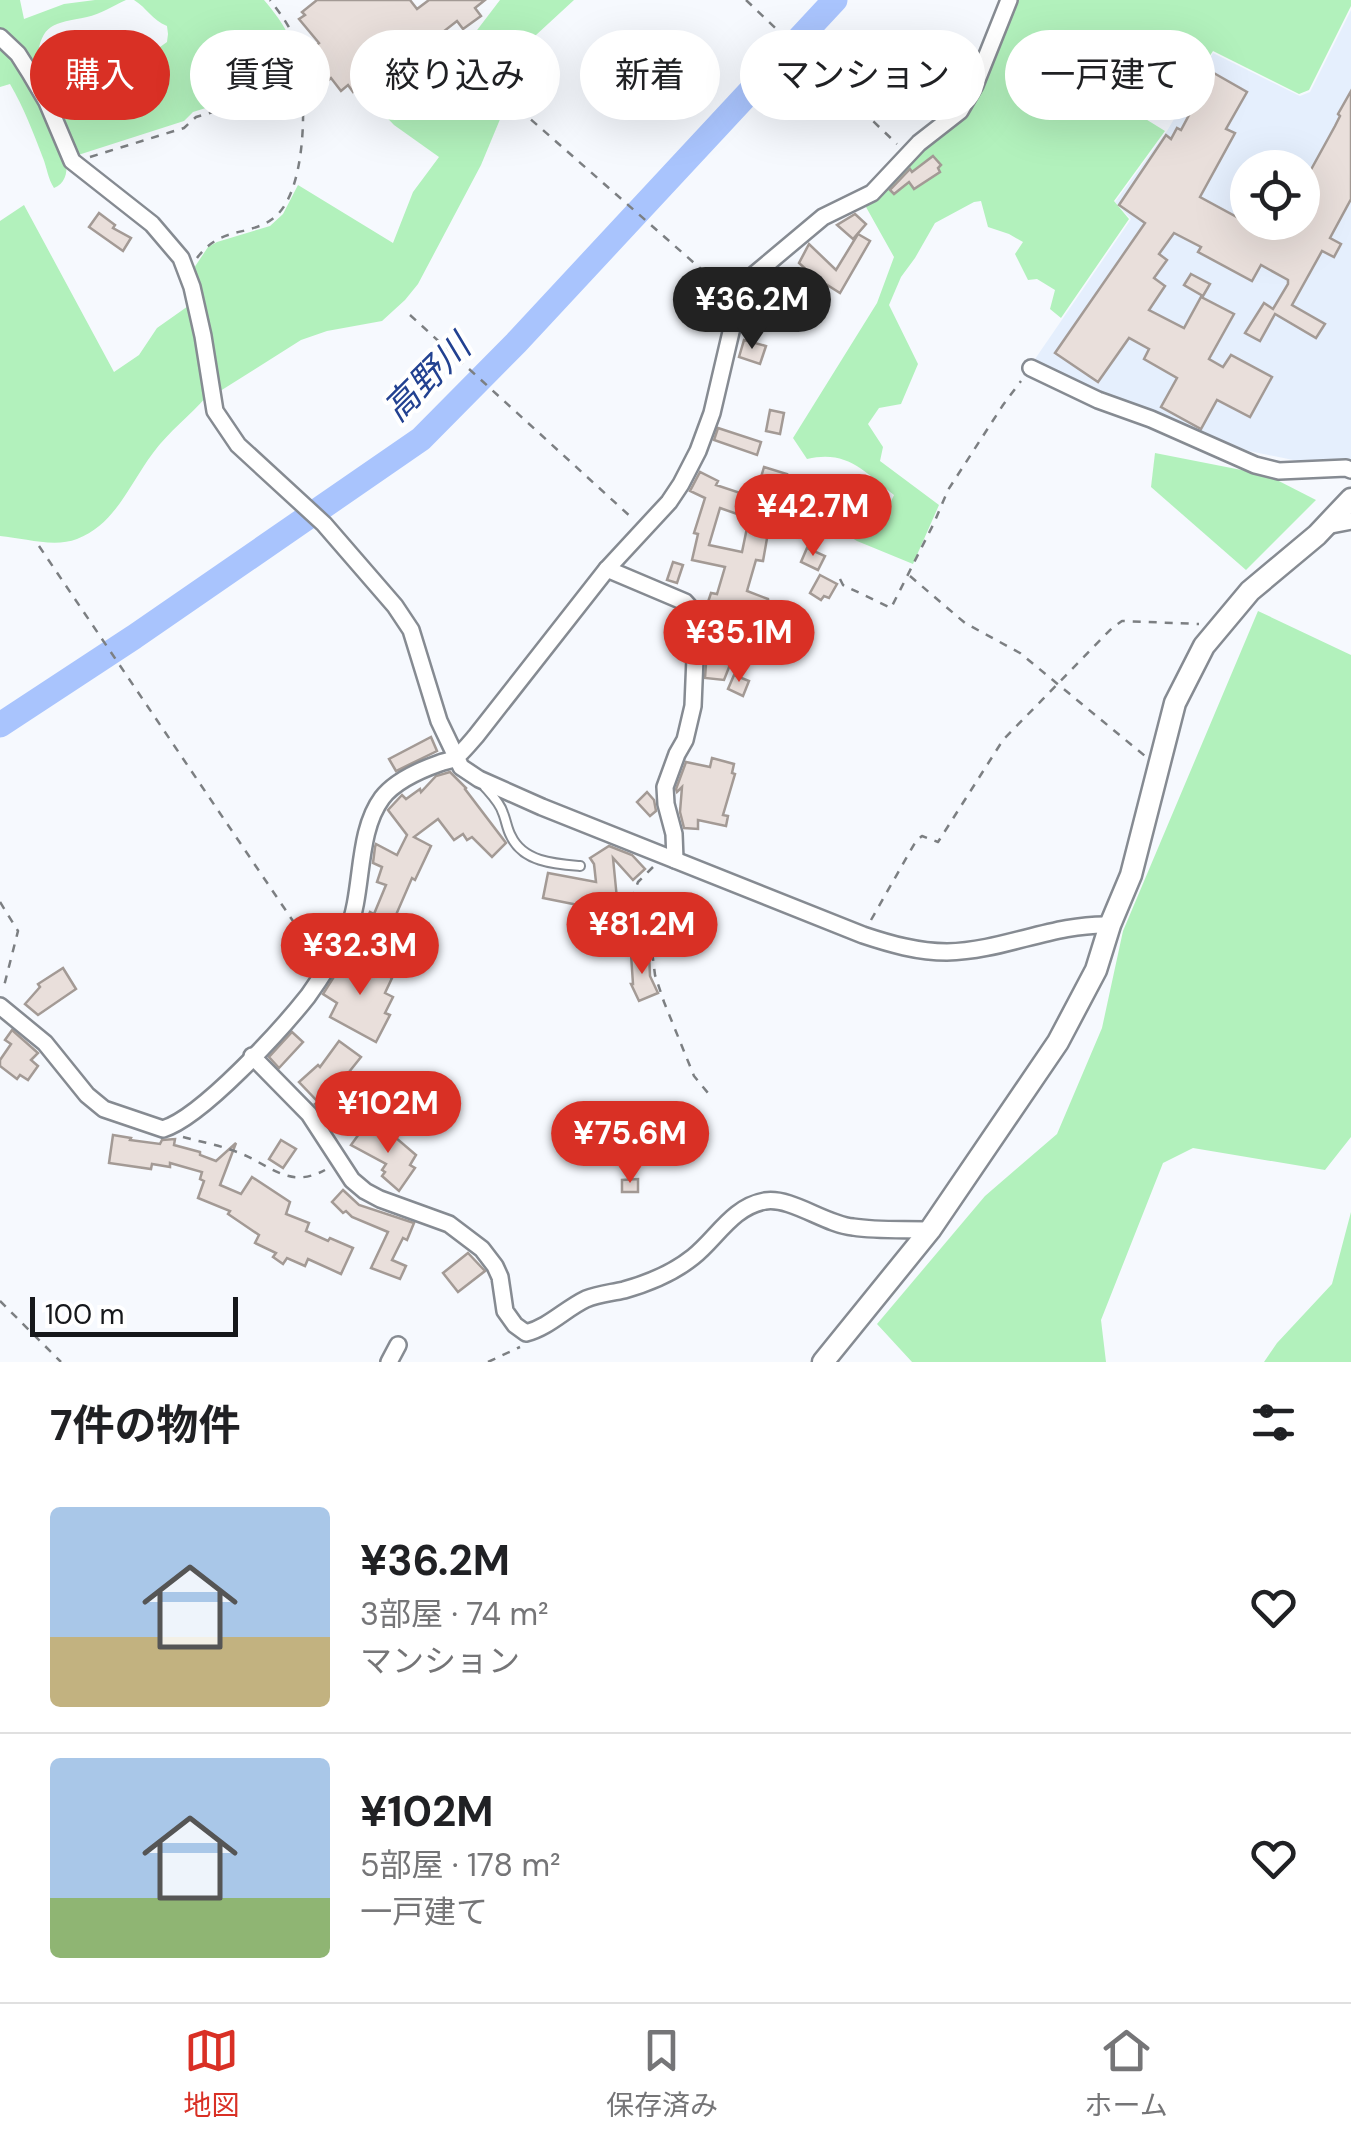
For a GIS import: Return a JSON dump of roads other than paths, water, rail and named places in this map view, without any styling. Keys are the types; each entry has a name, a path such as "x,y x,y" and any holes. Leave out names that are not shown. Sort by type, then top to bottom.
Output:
{"street":[{"path":"0,1003 45,1043 87,1096 104,1110 163,1129 204,1104 309,994 348,930 374,810 384,795 421,770 455,758 607,569 669,502 698,451 712,413 738,302 749,279 823,217 872,193 940,124 960,111 975,85 1009,0"},
{"path":"0,38 18,54 30,73 72,161 152,224 181,258 203,336 215,410 238,445 324,524 395,606 411,630 439,721 461,768 480,780 670,858 902,948 948,952 1002,944 1066,927 1110,925"},
{"path":"1031,368 1255,465 1279,471 1351,470"},
{"path":"823,1362 930,1230 1058,1042 1096,970 1131,875 1175,703 1204,646 1250,591 1326,526 1351,499"},
{"path":"1326,526 1351,521"},
{"path":"607,569 685,602 694,612 694,706 666,787 674,834 670,858"},
{"path":"252,1056 309,1114 352,1180 365,1191 449,1224 482,1249 500,1277 505,1311 526,1333 539,1330 596,1295 656,1280 694,1256 725,1224 758,1202 790,1204 852,1228 930,1230"},
{"path":"390,1362 398,1345"}],"lane":[{"path":"480,780 502,808 512,839 522,849 534,858 554,864 580,866"}],"waterway":[{"name":"高野川","path":"0,725 421,439 516,343 835,0"}]}
